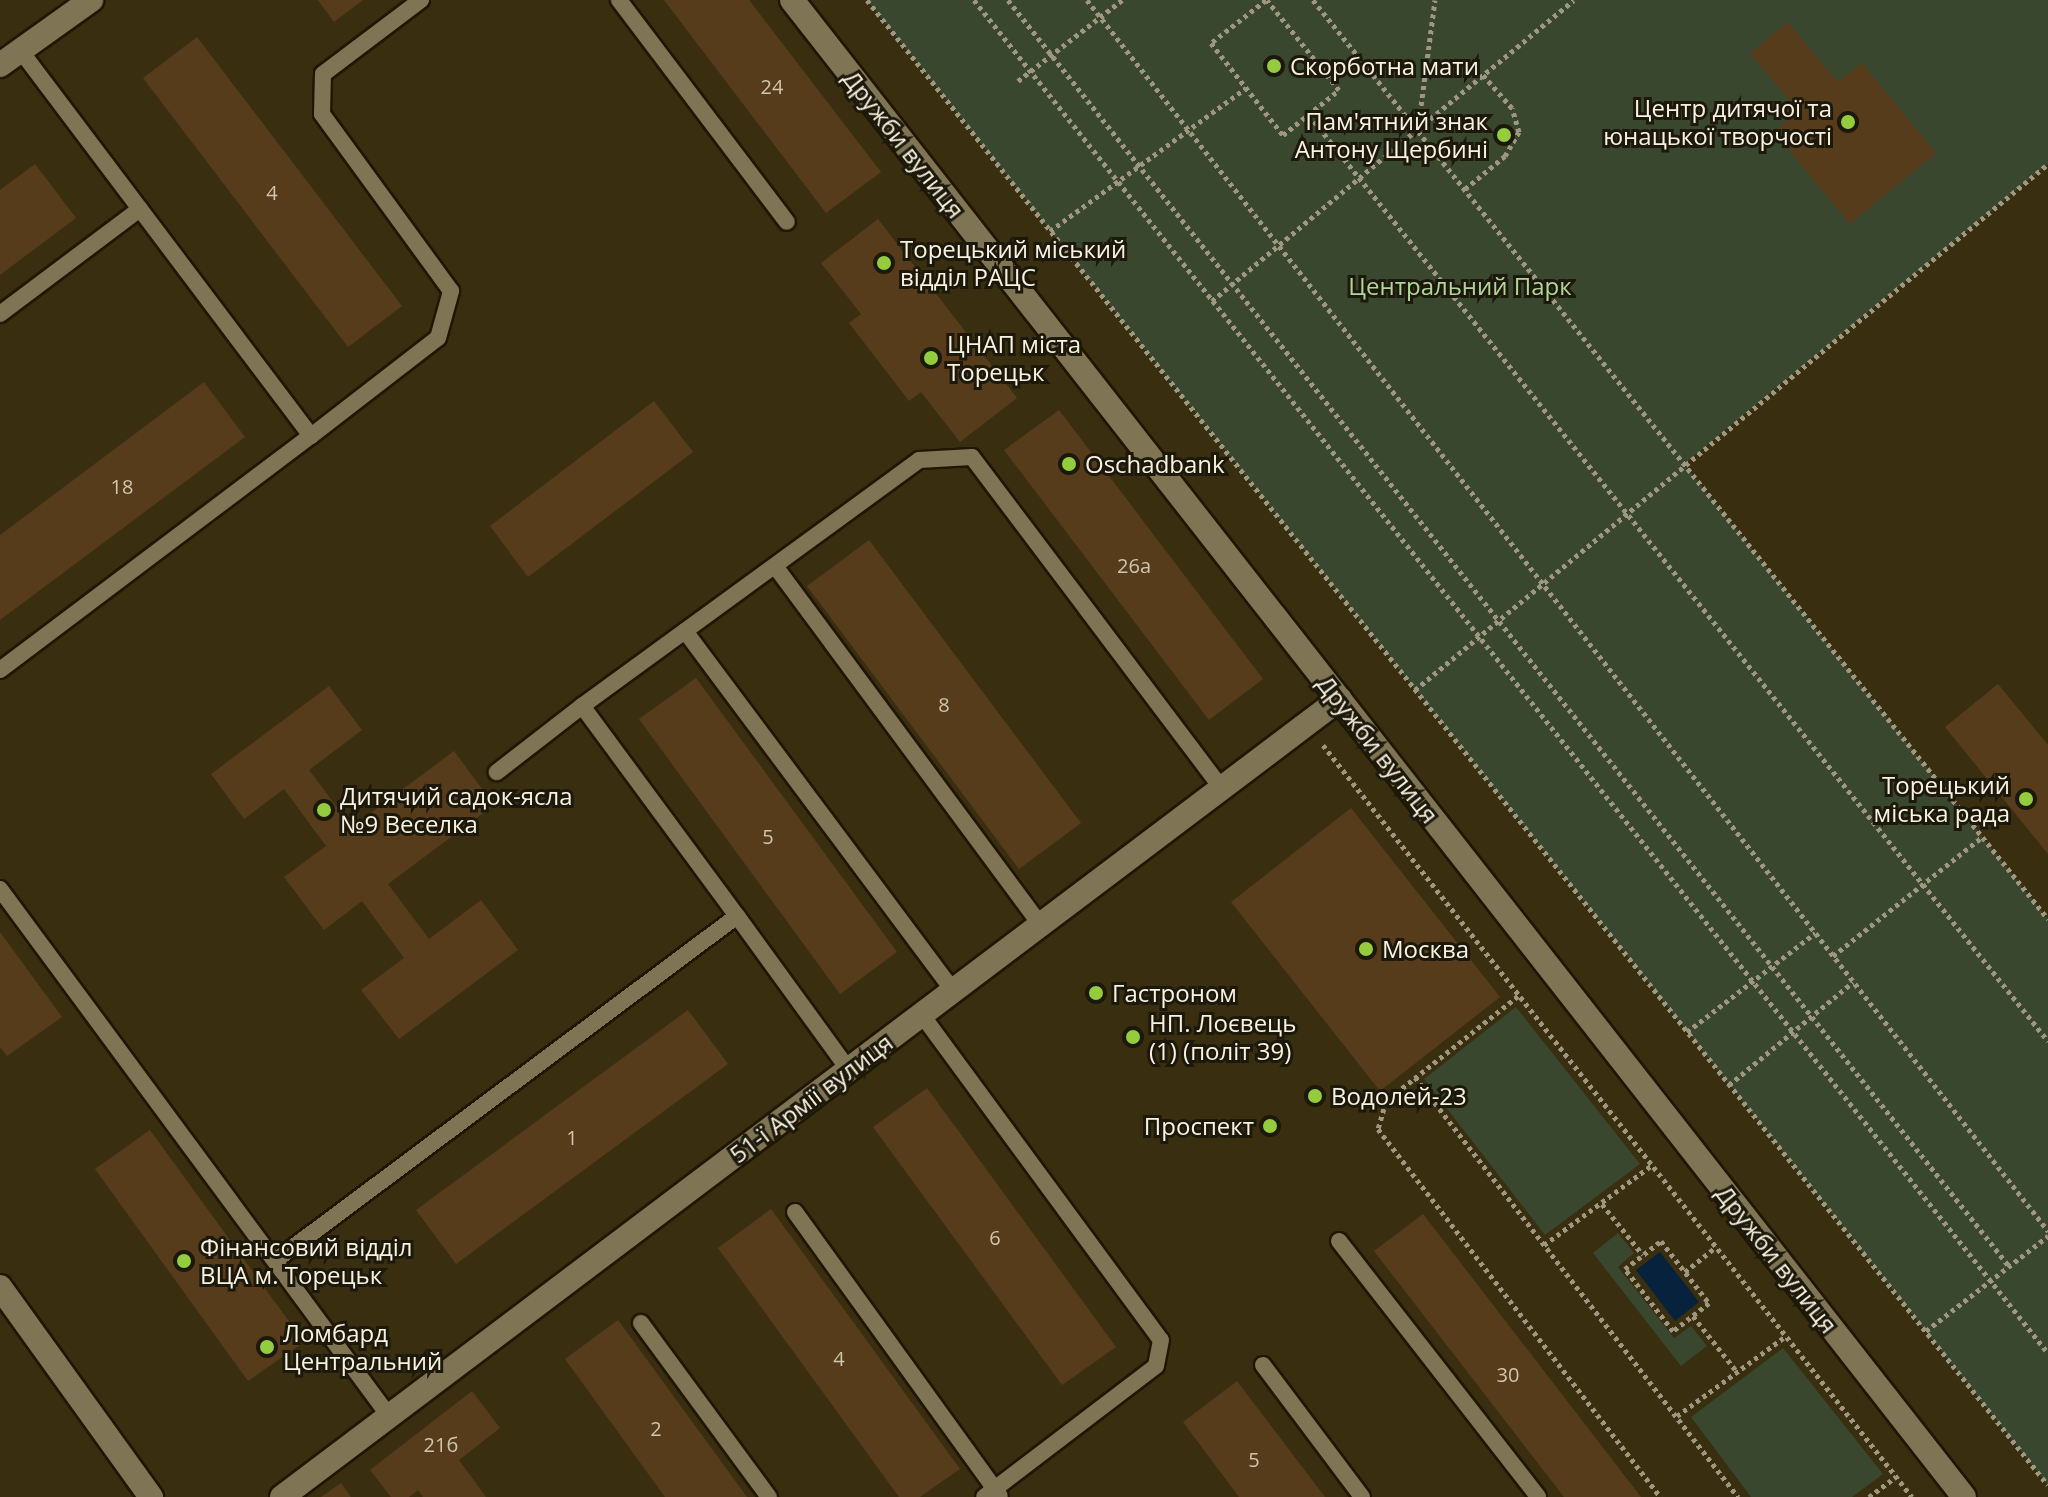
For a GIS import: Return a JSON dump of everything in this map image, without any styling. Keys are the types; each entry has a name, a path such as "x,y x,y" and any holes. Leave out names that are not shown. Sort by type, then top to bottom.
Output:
{"street":[{"path":"0,65 91,0"},
{"name":"Дружби вулиця","path":"792,0 1964,1497"},
{"name":"51-ї Армії вулиця","path":"282,1497 1042,927 1340,699"},
{"path":"0,1287 151,1497"}],"lane":[{"path":"0,670 438,338 451,291 322,114 323,74 421,0"},
{"path":"619,0 787,222"},
{"path":"20,50 311,436"},
{"path":"0,314 140,209"},
{"path":"497,772 582,706 919,460 972,457 1223,790"},
{"path":"775,566 1042,927"},
{"path":"685,631 954,992"},
{"path":"582,706 849,1070"},
{"path":"0,889 276,1260 397,1411"},
{"path":"276,1260 737,916"},
{"path":"795,1212 993,1494 1156,1366 1161,1340 922,1015"},
{"path":"1339,1241 1538,1497"},
{"path":"641,1323 769,1497"},
{"path":"1263,1365 1362,1497"}],"path":[{"path":"867,0 2048,1485"},
{"path":"974,0 2048,1353"},
{"path":"1008,0 2009,1266"},
{"path":"1087,0 2048,1234 1926,1331"},
{"path":"1018,81 1122,0"},
{"path":"1266,0 1339,90 1283,135 1246,88 1211,43 1266,0"},
{"path":"1313,0 2048,919"},
{"path":"1418,129 1435,0"},
{"path":"1212,301 1574,0"},
{"path":"1465,189 1505,156 1519,132 1512,108 1483,75"},
{"path":"1050,231 1246,88"},
{"path":"1309,115 2048,1041"},
{"path":"1415,690 2048,164"},
{"path":"1307,724 1912,1497"},
{"path":"1833,956 1982,837"},
{"path":"1687,1032 1814,932"},
{"path":"1729,1085 1854,983"},
{"path":"1518,996 1386,1101 1378,1129 1660,1497"},
{"path":"1415,1077 1738,1497"},
{"path":"1544,1245 1652,1165"},
{"path":"1602,1204 1643,1255"},
{"path":"1661,1241 1709,1303 1673,1331 1625,1269 1643,1255 1661,1241"},
{"path":"1685,1272 1716,1247"},
{"path":"1693,1316 1737,1372"},
{"path":"1677,1416 1786,1336"},
{"path":"1869,1497 1896,1477"}],"green space":[{"name":"Центральний Парк","path":"867,0 2048,0 2048,164 1684,464 2048,919 2048,1485"},
{"path":"1516,1007 1640,1164 1545,1235 1424,1079"},
{"path":"1618,1233 1634,1253 1618,1267 1674,1338 1691,1326 1707,1346 1681,1366 1593,1253"},
{"path":"1783,1348 1883,1474 1852,1497 1751,1497 1691,1417"}],"water":[{"path":"1660,1252 1699,1302 1675,1321 1636,1270"}],"building":[{"path":"318,0 363,0 334,22"},
{"path":"664,0 749,0 881,172 826,213"},
{"name":"Центр дитячої та юнацької творчості","path":"1788,22 1838,82 1862,63 1936,153 1850,224 1774,132 1798,111 1750,53"},
{"path":"197,37 402,306 348,347 143,78"},
{"path":"35,164 76,218 0,275 0,190"},
{"name":"ЦНАП міста Торецьк","path":"878,219 1017,398 960,442 921,392 909,401 849,323 861,314 821,263"},
{"path":"204,382 245,437 0,620 0,535"},
{"path":"654,401 693,452 528,577 490,526"},
{"path":"1059,410 1263,679 1209,720 1004,450"},
{"path":"869,540 1081,823 1019,869 807,586"},
{"path":"696,678 897,952 840,994 639,719"},
{"name":"Торецький міська рада","path":"1998,684 2048,745 2048,854 1945,727"},
{"path":"329,686 362,730 309,770 352,827 454,751 494,805 388,884 429,939 481,900 518,950 399,1039 361,990 404,958 362,901 324,930 284,877 326,846 284,789 244,819 211,774"},
{"name":"Москва","path":"1351,808 1500,997 1380,1091 1231,902"},
{"path":"0,932 62,1017 7,1056 0,1047"},
{"path":"688,1010 728,1064 456,1264 416,1210"},
{"path":"927,1088 1116,1347 1062,1385 873,1127"},
{"path":"150,1130 304,1342 248,1381 95,1169"},
{"path":"771,1209 960,1469 920,1497 899,1497 718,1248"},
{"path":"1423,1214 1641,1497 1564,1497 1374,1251"},
{"path":"618,1320 747,1497 665,1497 565,1359"},
{"path":"1237,1381 1325,1497 1239,1497 1183,1422"},
{"path":"472,1391 500,1428 459,1460 486,1497 423,1497 418,1490 409,1497 391,1497 370,1470"},
{"path":"341,1483 351,1497 321,1497"}],"place":[{"name":"Скорботна мати","path":"1274,66"},
{"name":"Центр дитячої та юнацької творчості","path":"1848,122"},
{"name":"Пам'ятний знак Антону Щербині","path":"1504,135"},
{"name":"Торецький міський відділ РАЦС","path":"884,263"},
{"name":"ЦНАП міста Торецьк","path":"931,358"},
{"name":"Oschadbank","path":"1069,464"},
{"name":"Торецький міська рада","path":"2026,799"},
{"name":"Дитячий садок-ясла №9 Веселка","path":"324,810"},
{"name":"Москва","path":"1366,949"},
{"name":"Гастроном","path":"1096,993"},
{"name":"НП. Лоєвець (1) (політ 39)","path":"1133,1037"},
{"name":"Водолей-23","path":"1315,1096"},
{"name":"Проспект","path":"1270,1126"},
{"name":"Фінансовий відділ ВЦА м. Торецьк","path":"184,1261"},
{"name":"Ломбард Центральний","path":"267,1347"}]}
